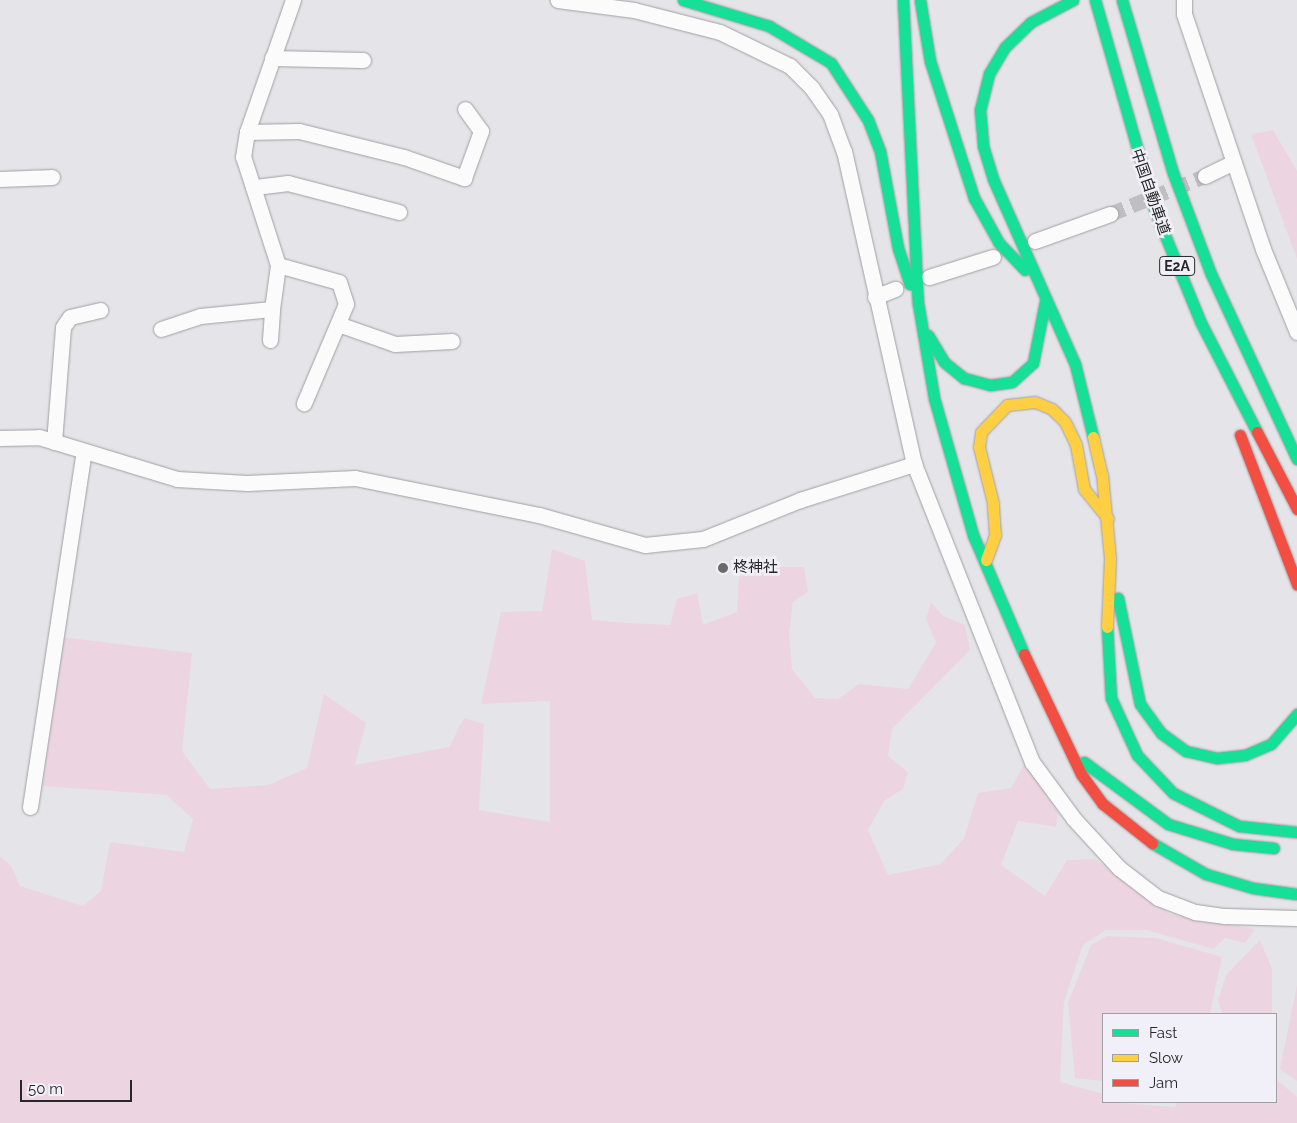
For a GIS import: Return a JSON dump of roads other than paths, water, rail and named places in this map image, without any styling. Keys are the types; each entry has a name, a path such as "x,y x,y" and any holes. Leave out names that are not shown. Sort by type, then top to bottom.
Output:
{"highway":[{"path":"683,0 768,26 831,63 874,136 898,248 918,303 934,398 973,535 986,560 1053,720 1081,774 1103,804 1138,835 1206,874 1297,894"},
{"path":"1073,0 1031,22 1005,47 988,74 980,110 983,146 993,179 1075,364 1108,519 1110,558 1106,662 1111,698 1137,755 1173,793 1210,815 1239,826 1297,832"},
{"name":"中国自動車道","path":"1122,0 1173,173 1211,274 1296,457"},
{"path":"903,2 918,303"},
{"path":"920,2 933,71 974,198 999,243 1039,285"},
{"name":"中国自動車道","path":"1096,4 1155,211 1201,323 1297,509"},
{"path":"923,326 944,362 964,378 990,385 1012,382 1033,362 1046,302"},
{"path":"1201,323 1235,420 1297,584"},
{"path":"986,560 995,534 993,503 979,447 981,432 990,417 1008,405 1035,402 1052,409 1065,422 1076,445 1084,489 1108,519"},
{"path":"1110,558 1130,668 1140,704 1161,733 1186,751 1217,758 1244,755 1272,744 1297,714"},
{"path":"1053,720 1082,760 1168,824 1233,844 1288,848"}],"street":[{"path":"270,340 278,265 243,157 247,132 294,0"},
{"path":"558,0 634,10 720,32 790,66 830,114 844,152 914,464 1032,762 1074,819 1119,868 1158,898 1203,913 1297,918"},
{"path":"1184,0 1184,14 1234,162 1297,332"},
{"path":"272,58 364,60"},
{"path":"247,132 298,131 404,157 464,178 481,131 465,109"},
{"path":"1205,176 1234,162"},
{"path":"0,179 52,177"},
{"path":"253,188 288,183 399,212"},
{"path":"1035,241 1110,214"},
{"path":"929,277 993,257"},
{"path":"278,265 339,282 346,304 304,403"},
{"path":"875,297 895,289"},
{"path":"161,329 200,316 272,309"},
{"path":"54,442 62,327 70,317 100,310"},
{"path":"338,324 395,344 452,341"},
{"path":"0,438 39,437 177,479 246,483 309,477 364,480 539,515 645,545 703,539 800,500 914,464"},
{"path":"30,807 84,452"}],"tunnel":[{"path":"1110,214 1205,176"}],"place":[{"name":"柊神社","path":"723,568"}]}
